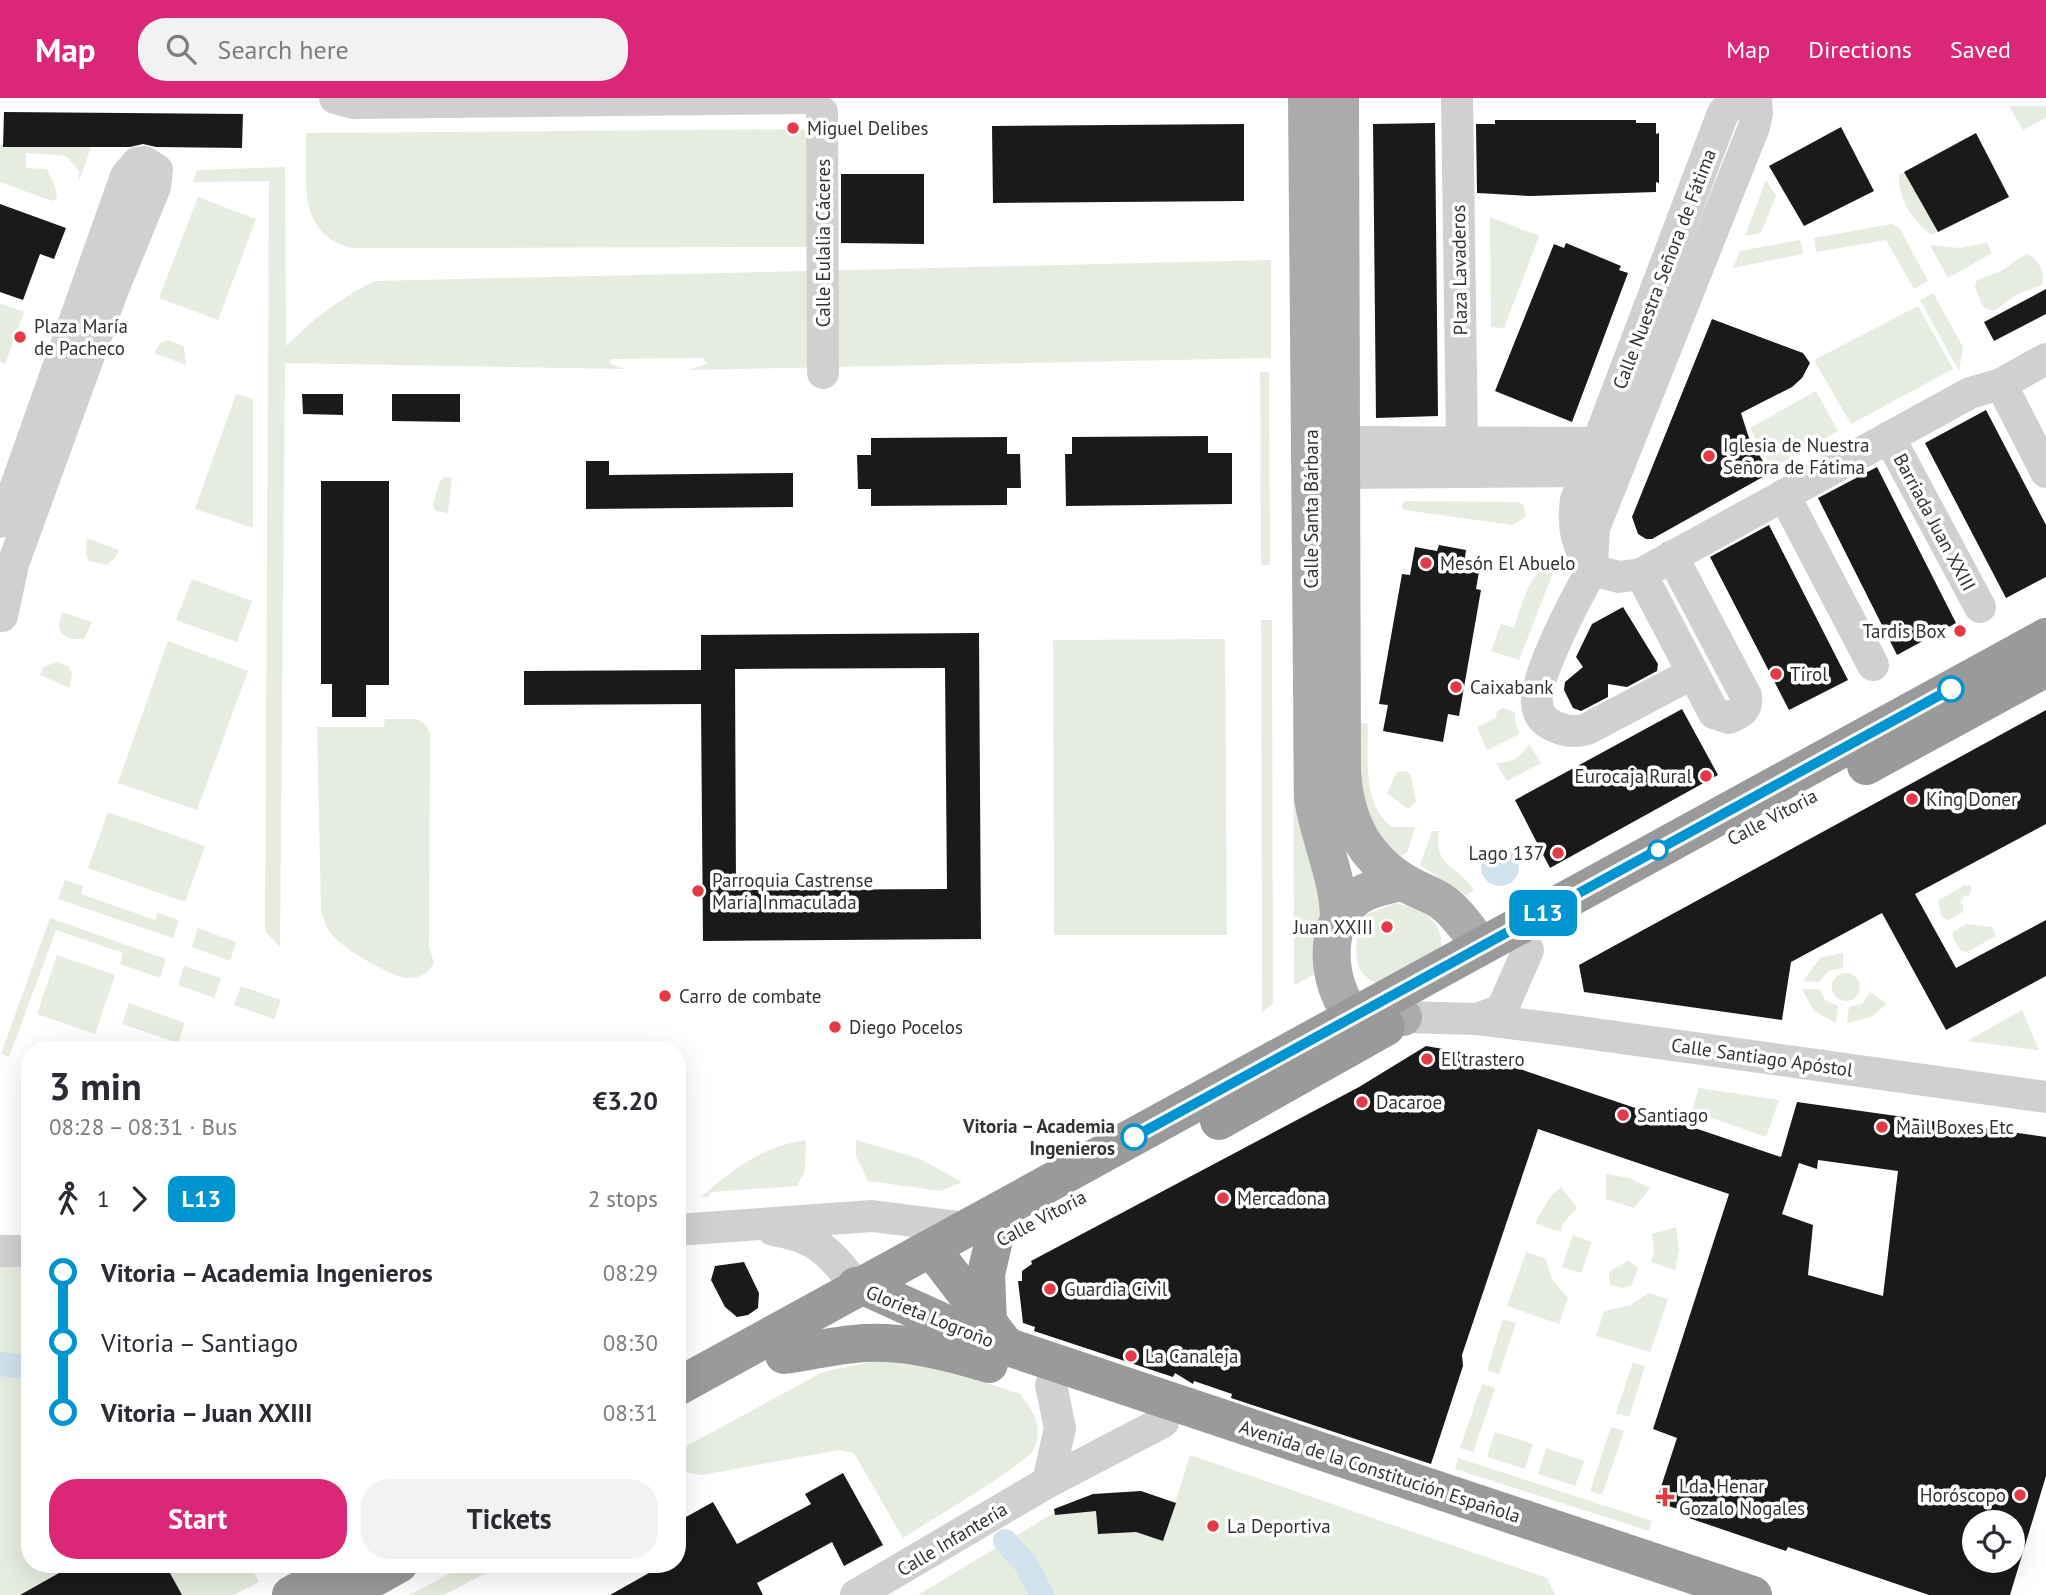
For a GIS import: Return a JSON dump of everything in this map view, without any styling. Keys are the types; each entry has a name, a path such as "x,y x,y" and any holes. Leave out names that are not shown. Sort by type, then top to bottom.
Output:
{"highway":[{"name":"Calle Vitoria","path":"980,1236 1352,1015 1504,962 2046,637"},
{"name":"Calle Vitoria","path":"686,1408 784,1355 938,1258 1403,1017 2046,668"},
{"path":"980,1236 991,1343"},
{"path":"938,1258 991,1343"},
{"name":"Calle Vitoria","path":"686,1383 873,1297"},
{"path":"873,1297 907,1327 991,1343"},
{"path":"784,1355 855,1344 881,1343 933,1349 991,1343"},
{"name":"Avenida de la Constitución Española","path":"991,1343 1051,1385 1682,1595"},
{"name":"Avenida de la Constitución Española","path":"991,1343 1753,1595"},
{"path":"291,1595 331,1573"},
{"path":"343,1595 383,1573"}],"main road":[{"name":"Calle Santa Bárbara","path":"1307,98 1313,798 1318,832 1336,883 1339,916"},
{"name":"Calle Santa Bárbara","path":"1340,98 1343,788 1346,807 1362,843 1373,858 1403,882"},
{"path":"1403,1017 1352,1015 1339,996 1333,975 1334,941 1339,916 1357,897 1382,886 1403,882 1442,902 1504,962"}],"street":[{"path":"335,98 354,103 760,98 809,102"},
{"name":"Plaza Lavaderos","path":"1457,98 1462,442"},
{"name":"Calle Nuestra Señora de Fátima","path":"1586,478 1631,432 1754,127 1756,98"},
{"name":"Calle Eulalia Cáceres","path":"809,102 823,373"},
{"name":"Calle Nuestra Señora de Fátima","path":"1592,570 1586,478 1725,103"},
{"path":"0,522 100,287 13,564 1,618"},
{"name":"Barriada Juan XXIII","path":"1641,574 1970,393 2001,384 2046,359"},
{"path":"2001,384 2046,472"},
{"name":"Calle Nuestra Señora de Fátima","path":"1586,478 1631,432"},
{"name":"Barriada Juan XXIII","path":"1889,437 1980,607"},
{"path":"1341,458 1462,442 1586,478"},
{"path":"1341,458 1586,478"},
{"path":"1784,495 1873,666"},
{"path":"1672,556 1746,696 1747,705 1743,711 1729,719 1714,713 1693,673 1641,574 1619,577 1592,570 1577,596 1537,692 1538,712 1543,720 1569,732 1587,729 1693,673"},
{"path":"1478,1019 1499,1011 1504,962"},
{"name":"Calle Santiago Apóstol","path":"1403,1017 1478,1019 2046,1097"},
{"path":"686,1229 845,1217 903,1220 980,1236"},
{"path":"747,1226 800,1236 830,1252 836,1231 845,1217"},
{"path":"903,1220 920,1233 938,1258"},
{"path":"0,1251 21,1251"},
{"name":"Glorieta Logroño","path":"830,1252 873,1297"},
{"path":"1048,1482 1060,1428 1051,1385"},
{"name":"Calle Infantería","path":"856,1595 1048,1482 1163,1422"}],"shaded area":[{"path":"2009,106 2046,106 2046,118 2023,130"},
{"path":"810,129 808,247 351,248 333,241 321,231 308,202 306,133"},
{"path":"0,145 91,147 79,181 79,171 66,156 26,153 26,168 47,169 57,198 52,201 0,182"},
{"path":"285,167 286,346 328,310 375,281 1271,260 1271,358 687,370 707,364 703,358 611,359 609,363 625,369 285,363 280,947 265,931 269,181 193,182 197,170"},
{"path":"1904,172 1938,232 1932,235 1908,209 1899,184 1899,175"},
{"path":"1766,180 1776,196 1761,233 1745,236"},
{"path":"198,197 256,219 218,320 159,298"},
{"path":"1490,217 1539,236 1504,328 1491,327"},
{"path":"1892,224 1900,229 1928,281 1914,289 1886,240 1816,252 1814,238"},
{"path":"1800,240 1803,254 1733,268 1740,251"},
{"path":"1987,243 1992,253 1948,278 1930,245 1959,248"},
{"path":"2026,254 2040,266 2042,285 2018,294 1993,311 1983,307 1975,287 1977,280 2001,271"},
{"path":"1933,293 1963,347 1959,371 1920,300"},
{"path":"0,303 24,312 5,364 0,362"},
{"path":"1918,306 1953,369 1851,424 1814,360"},
{"path":"168,340 184,347 186,365 154,353 160,343"},
{"path":"1260,372 1269,372 1270,565 1261,565"},
{"path":"1816,391 1838,431 1772,468 1750,428"},
{"path":"236,394 253,399 253,528 195,509"},
{"path":"445,477 452,478 448,513 436,511 433,505 440,481"},
{"path":"1405,501 1519,502 1524,506 1526,516 1513,525 1404,510 1401,506"},
{"path":"87,538 119,550 115,558 106,565 89,561 86,553"},
{"path":"1556,565 1519,660 1491,651 1501,624 1514,628 1533,579 1547,567"},
{"path":"192,579 252,601 237,642 176,620"},
{"path":"62,612 92,622 84,639 71,639 61,633 59,625"},
{"path":"1261,620 1272,620 1273,1004 1262,1012"},
{"path":"1225,639 1227,935 1054,935 1053,640"},
{"path":"168,641 248,671 197,810 118,783"},
{"path":"57,662 69,667 72,673 70,688 40,675 43,667"},
{"path":"1293,706 1324,889 1316,974 1294,985"},
{"path":"1503,708 1515,712 1515,722 1520,734 1487,750 1477,727 1496,718 1497,711"},
{"path":"385,719 416,719 425,724 430,734 429,947 434,963 423,975 411,978 380,968 341,943 332,935 321,909 317,727 384,727"},
{"path":"1357,722 1368,724 1369,780 1371,793 1382,818 1392,827 1415,827 1408,851 1402,856 1387,848 1375,834 1368,817 1360,778"},
{"path":"1529,744 1541,763 1507,781 1496,763 1515,758"},
{"path":"1407,771 1411,776 1416,802 1408,809 1387,793 1397,772"},
{"path":"108,812 205,846 185,902 88,868"},
{"path":"1432,831 1439,831 1438,843 1443,859 1474,890 1466,896 1420,865"},
{"path":"65,880 83,886 81,894 155,920 158,913 179,920 173,938 58,899"},
{"path":"1965,885 1971,886 1971,892 1968,897 1965,894 1960,904 1963,904 1963,912 1948,920 1941,916 1938,901"},
{"path":"1394,904 1412,907 1428,916 1438,929 1441,948 1378,983 1368,978 1357,963 1359,932 1367,914"},
{"path":"50,918 166,959 160,978 120,964 123,953 56,930 9,1057 1,1054"},
{"path":"1966,924 1992,927 1996,936 1967,952 1961,951 1953,938 1953,932"},
{"path":"198,928 236,942 230,961 192,947"},
{"path":"1843,953 1843,968 1828,971 1819,982 1803,981 1821,957"},
{"path":"57,955 115,975 95,1034 37,1014"},
{"path":"184,966 221,978 214,998 178,985"},
{"path":"1846,973 1856,977 1860,987 1856,997 1846,1001 1836,997 1832,987 1836,977"},
{"path":"241,986 281,1000 274,1019 234,1005"},
{"path":"1802,989 1819,989 1825,1000 1838,1006 1836,1023 1814,1011"},
{"path":"1870,992 1887,1004 1871,1017 1847,1023 1849,1007 1862,1004"},
{"path":"129,1003 185,1023 179,1041 122,1024"},
{"path":"2022,1010 2039,1050 1967,1041"},
{"path":"1699,1088 1779,1100 1766,1137 1692,1111"},
{"path":"806,1140 805,1171 797,1186 711,1192 709,1196 701,1197 749,1160 790,1143"},
{"path":"856,1140 918,1158 962,1182 941,1191 868,1181 856,1156"},
{"path":"1606,1174 1630,1178 1650,1188 1634,1208 1606,1199"},
{"path":"1561,1187 1577,1208 1564,1222 1560,1232 1535,1223 1551,1196"},
{"path":"1676,1227 1679,1250 1675,1270 1651,1262 1654,1253 1652,1234"},
{"path":"1573,1235 1592,1242 1581,1273 1562,1267"},
{"path":"1526,1252 1545,1258 1553,1281 1568,1298 1559,1324 1507,1306"},
{"path":"1629,1260 1638,1269 1631,1286 1623,1288 1610,1285 1609,1272"},
{"path":"21,1265 21,1573 60,1573 20,1595 0,1595 0,1266"},
{"path":"1649,1293 1668,1299 1650,1352 1596,1336 1604,1311 1630,1305"},
{"path":"1503,1319 1516,1323 1499,1374 1487,1370"},
{"path":"880,1360 927,1364 1020,1394 1036,1420 1037,1441 1027,1457 1014,1467 903,1538 854,1453 839,1450 702,1475 686,1472 686,1446 823,1372"},
{"path":"1633,1362 1645,1366 1629,1417 1616,1413"},
{"path":"1482,1384 1495,1388 1473,1452 1460,1448"},
{"path":"1611,1427 1624,1431 1602,1495 1590,1491"},
{"path":"1495,1432 1533,1444 1525,1469 1487,1457"},
{"path":"1546,1448 1584,1461 1575,1486 1538,1474"},
{"name":"La Deportiva","path":"1190,1455 1547,1578 1555,1595 918,1595 1060,1509 1135,1492 1175,1503"},
{"path":"1458,1458 1652,1521 1649,1531 1455,1469"},
{"path":"170,1573 254,1573 259,1582 234,1595 182,1595"},
{"path":"451,1573 486,1573 444,1595 409,1595"}],"water":[{"path":"1500,848 1514,853 1519,867 1514,881 1500,886 1486,881 1481,867 1486,853"}],"building":[{"path":"4,112 243,114 242,148 156,147 143,144 130,147 3,147"},
{"path":"1495,120 1636,120 1636,123 1656,123 1656,134 1659,133 1659,183 1656,182 1656,192 1530,196 1477,193 1476,124 1495,124"},
{"path":"1435,123 1438,416 1376,418 1373,124"},
{"path":"1244,124 1244,201 993,203 992,126"},
{"path":"1841,127 1874,191 1804,226 1769,166"},
{"path":"1976,133 2009,197 1938,232 1904,172"},
{"path":"841,174 924,174 924,244 841,243"},
{"path":"0,204 66,228 54,259 40,254 23,300 0,292"},
{"path":"1566,243 1621,266 1619,270 1628,273 1572,422 1495,391 1554,244 1564,248"},
{"path":"2046,289 2046,314 1994,341 1984,322"},
{"path":"1712,319 1803,353 1810,363 1802,378 1792,387 1741,413 1749,438 1770,473 1652,539 1646,539 1638,534 1632,517"},
{"path":"302,394 343,394 343,415 303,414"},
{"path":"392,394 460,394 460,422 392,421"},
{"path":"1986,410 2046,525 2046,577 2006,598 1925,443"},
{"path":"1208,436 1208,453 1232,453 1232,504 1066,506 1065,454 1072,454 1072,437"},
{"path":"1007,437 1007,454 1020,454 1021,488 1007,488 1007,505 871,506 871,489 858,489 857,455 871,455 871,438"},
{"path":"586,461 609,461 609,475 793,473 793,507 586,509"},
{"path":"1877,467 1956,623 1897,655 1818,498"},
{"path":"321,481 389,481 389,685 366,685 366,717 332,717 332,684 321,684"},
{"path":"1769,525 1848,680 1789,710 1710,557"},
{"path":"1439,545 1466,550 1465,557 1481,560 1476,589 1481,590 1459,716 1448,714 1443,742 1383,731 1388,705 1379,704 1402,574 1410,575 1415,547 1437,551"},
{"path":"1623,607 1658,664 1657,671 1627,687 1608,684 1608,697 1581,711 1573,708 1564,690 1565,682 1583,667 1576,657 1592,624"},
{"path":"979,633 981,939 703,941 701,704 524,705 524,671 701,670 701,635","holes":["945,668 947,889 736,890 735,669"]},
{"path":"1682,709 1718,775 1550,868 1515,800"},
{"path":"2046,710 2046,824 1915,894 1956,968 2046,920 2046,976 1946,1030 1882,913 1791,962 1782,1020 1584,992 1579,965"},
{"path":"1426,1046 1500,1059 1499,1062 1781,1157 1797,1102 2046,1137 2046,1476 2025,1545 2025,1510 1962,1510 1962,1573 2017,1573 2010,1595 1929,1595 1788,1547 1786,1551 1680,1515 1681,1510 1656,1502 1677,1438 1653,1429 1729,1194 1538,1129 1462,1355 1463,1366 1431,1464 1231,1398 1232,1394 1194,1381 1193,1384 1175,1373 1173,1377 1034,1331 1035,1327 1023,1323 1018,1281 1022,1281 1022,1271 1032,1264 1031,1261 1359,1087","holes":["1818,1160 1898,1171 1883,1296 1808,1275 1813,1225 1782,1214 1799,1163 1817,1169"]},
{"path":"744,1262 759,1293 758,1308 748,1315 737,1317 725,1307 711,1280 715,1266"},
{"path":"843,1473 883,1545 844,1566 832,1542 757,1583 763,1595 610,1595 649,1573 686,1573 686,1517 713,1502 737,1544 811,1504 805,1494"},
{"path":"1141,1491 1176,1503 1163,1541 1136,1532 1098,1534 1096,1511 1055,1515 1054,1509 1093,1494"},
{"path":"59,1573 170,1573 182,1595 20,1595"}],"waterway":[{"path":"0,1364 21,1367"},
{"path":"1005,1541 1026,1564 1042,1595"}],"bus line":[{"name":"L13","path":"1134,1137 1352,1015 1600,883 1951,689"}],"place":[{"name":"Miguel Delibes","path":"793,128"},
{"name":"Plaza María de Pacheco","path":"20,337"},
{"name":"Iglesia de Nuestra Señora de Fátima","path":"1709,456"},
{"name":"Mesón El Abuelo","path":"1426,563"},
{"name":"Tardis Box","path":"1960,631"},
{"name":"Tirol","path":"1776,674"},
{"name":"Caixabank","path":"1456,687"},
{"name":"Eurocaja Rural","path":"1706,776"},
{"name":"King Doner","path":"1912,799"},
{"name":"Lago 137","path":"1558,853"},
{"name":"Parroquia Castrense María Inmaculada","path":"698,891"},
{"name":"Juan XXIII","path":"1387,927"},
{"name":"Carro de combate","path":"665,996"},
{"name":"Diego Pocelos","path":"835,1027"},
{"name":"El trastero","path":"1427,1059"},
{"name":"Dacaroe","path":"1362,1102"},
{"name":"Santiago","path":"1623,1115"},
{"name":"Mail Boxes Etc","path":"1882,1127"},
{"name":"Vitoria – Academia Ingenieros","path":"1134,1137"},
{"name":"Mercadona","path":"1223,1198"},
{"name":"Guardia Civil","path":"1050,1289"},
{"name":"La Canaleja","path":"1131,1356"},
{"name":"Horóscopo","path":"2020,1495"},
{"name":"Lda. Henar Gozalo Nogales","path":"1665,1497"},
{"name":"La Deportiva","path":"1213,1526"}]}
